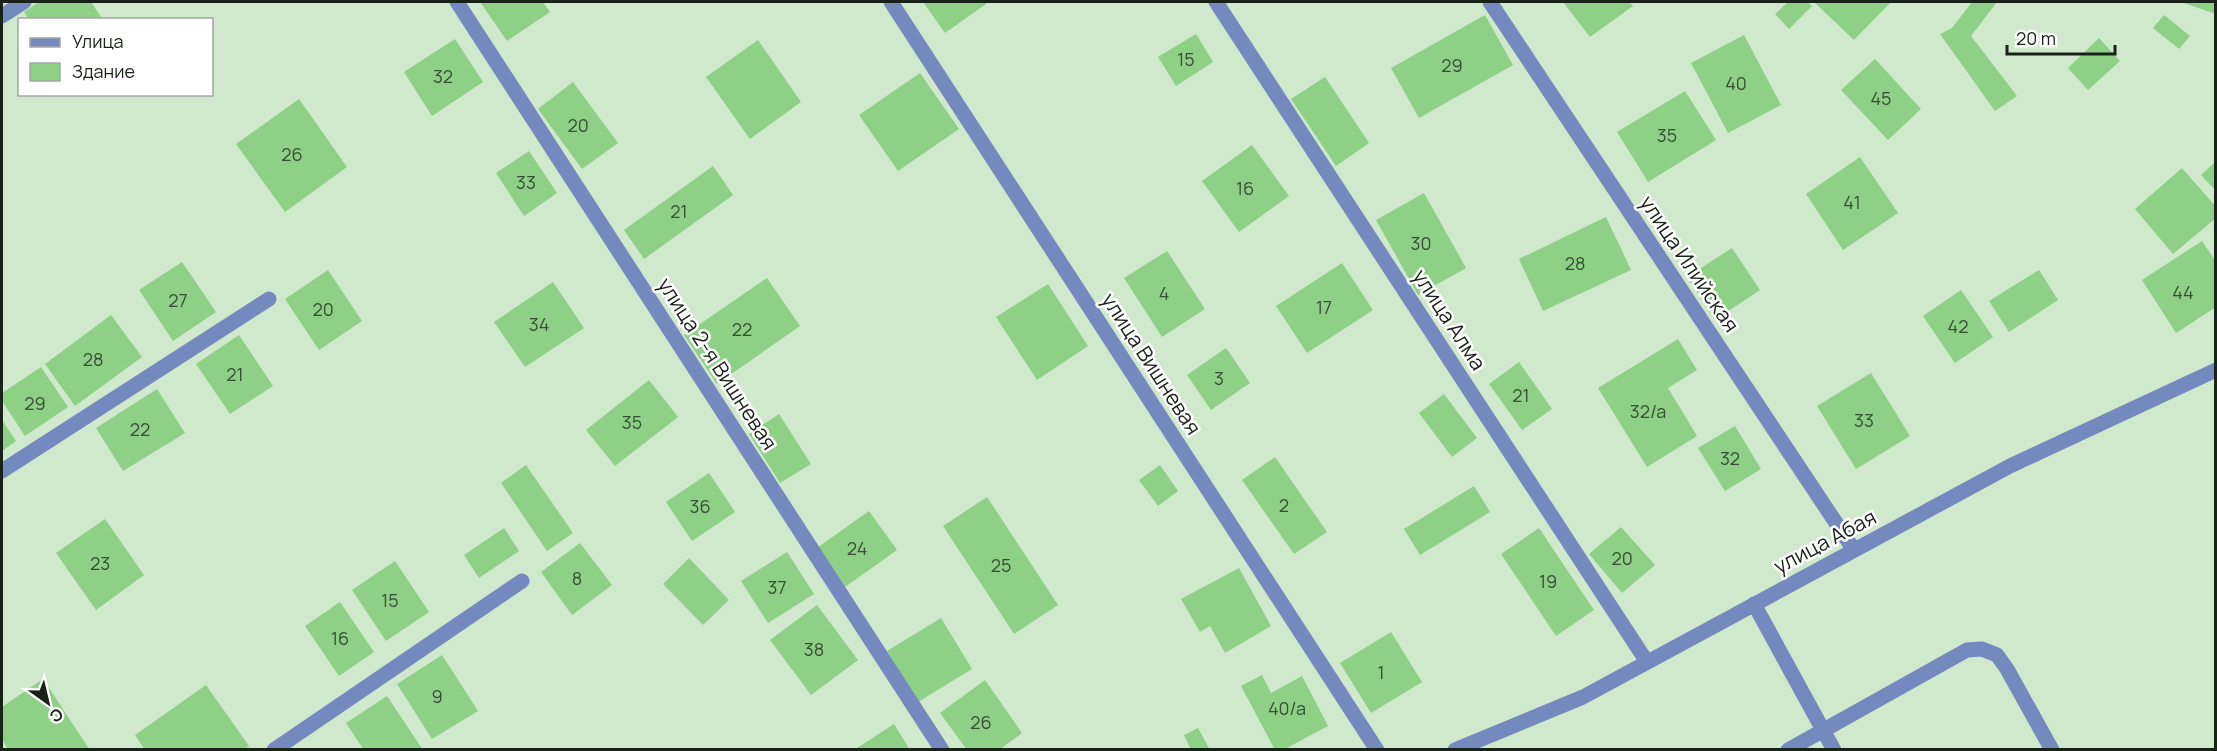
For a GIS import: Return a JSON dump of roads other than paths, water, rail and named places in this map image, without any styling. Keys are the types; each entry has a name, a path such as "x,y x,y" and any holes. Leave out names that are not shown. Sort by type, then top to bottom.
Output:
{"street":[{"path":"2,16 24,2"},
{"name":"улица 2-я Вишневая","path":"457,2 942,750"},
{"name":"улица Вишневая","path":"891,2 1377,750"},
{"name":"улица Алма","path":"1216,2 1647,662"},
{"name":"улица Илийская","path":"1490,2 1854,550"},
{"path":"2,471 269,299"},
{"name":"улица Абая","path":"1455,750 1583,697 2010,466 2216,370"},
{"path":"274,750 522,581"},
{"path":"1754,604 1834,750"},
{"path":"1788,750 1967,650 1982,649 1997,655 2007,669 2052,750"}]}
